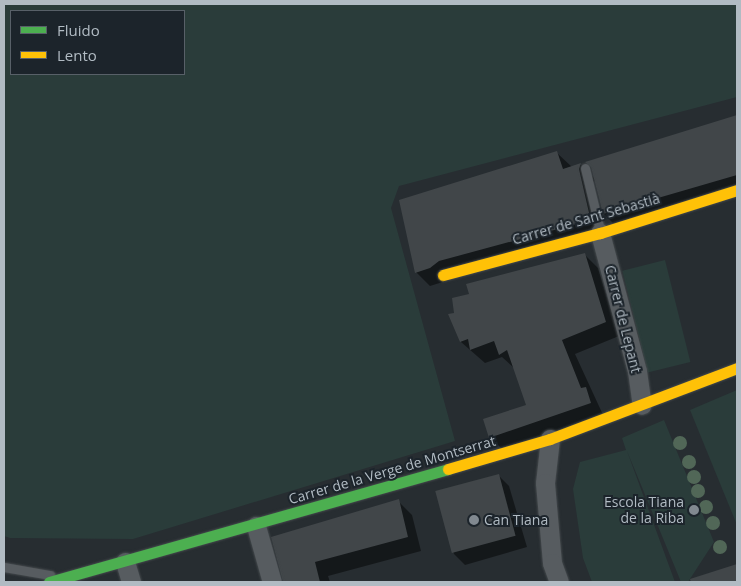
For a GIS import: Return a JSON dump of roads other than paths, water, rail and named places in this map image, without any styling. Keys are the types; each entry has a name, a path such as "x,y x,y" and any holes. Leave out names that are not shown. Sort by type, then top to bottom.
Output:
{"street":[{"name":"Carrer de Sant Sebastià","path":"443,274 600,233 737,190"},
{"name":"Carrer de Lepant","path":"600,233 637,371 642,405"},
{"name":"Carrer de la Verge de Montserrat","path":"49,582 256,526 550,439 737,368"},
{"path":"550,439 545,483 552,563 559,582"},
{"path":"256,526 272,582"},
{"path":"125,562 131,582"}],"lane":[{"path":"585,168 600,233"},
{"path":"4,567 68,578"}],"place":[{"name":"Escola Tiana de la Riba","path":"694,510"},
{"name":"Can Tiana","path":"474,520"}]}
